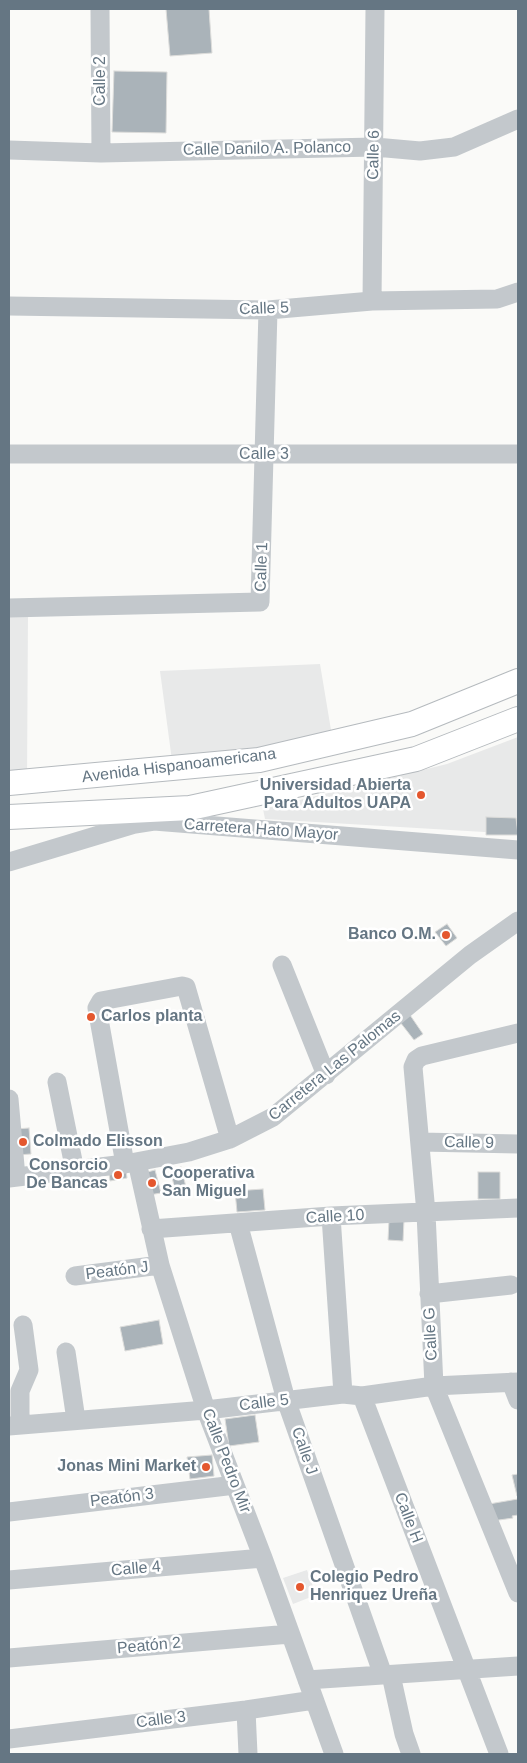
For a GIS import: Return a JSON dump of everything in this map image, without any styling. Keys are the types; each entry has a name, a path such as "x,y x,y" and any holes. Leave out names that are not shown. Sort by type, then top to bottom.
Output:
{"main road":[{"name":"Avenida Hispanoamericana","path":"9,783 259,760 412,724 518,681"},
{"path":"9,817 190,808 416,759 518,719"}],"street":[{"name":"Calle 2","path":"100,9 101,153"},
{"name":"Calle 6","path":"372,301 375,9"},
{"name":"Calle Danilo A. Polanco","path":"9,150 101,153 374,147 420,151 454,147 518,119"},
{"name":"Calle 5","path":"9,306 268,310 372,301 496,300 518,292"},
{"name":"Calle 1","path":"9,608 260,602 268,310"},
{"name":"Calle 3","path":"9,454 518,454"},
{"name":"Carretera Hato Mayor","path":"9,862 135,824 154,822 518,850"},
{"name":"Carretera Las Palomas","path":"12,1177 131,1163 190,1152 230,1139 273,1117 470,955 518,921"},
{"path":"282,965 326,1075"},
{"name":"Calle Pedro Mir","path":"230,1139 186,987 182,986 101,1001 97,1008 131,1163 160,1265 206,1410 263,1558 334,1754"},
{"name":"Calle G","path":"518,1033 422,1056 416,1060 413,1067 426,1213 434,1386 518,1593"},
{"path":"57,1082 75,1171"},
{"path":"9,1099 12,1177"},
{"name":"Calle 9","path":"420,1142 518,1144"},
{"name":"Calle 10","path":"151,1229 331,1216 518,1208"},
{"path":"331,1216 343,1394"},
{"name":"Calle J","path":"238,1223 286,1400 387,1675 411,1754"},
{"name":"Peatón J","path":"75,1276 160,1265"},
{"path":"429,1294 511,1285"},
{"path":"15,1425 20,1391 29,1370 23,1325"},
{"path":"66,1352 76,1420"},
{"name":"Calle 5","path":"15,1425 206,1410 343,1394 362,1396 434,1386 515,1382"},
{"path":"515,1382 518,1400"},
{"name":"Calle H","path":"362,1396 499,1754"},
{"name":"Peatón 3","path":"9,1512 235,1485"},
{"name":"Calle 4","path":"9,1580 263,1558"},
{"name":"Peatón 2","path":"9,1658 290,1634"},
{"path":"307,1680 465,1668 518,1666"},
{"name":"Calle 3","path":"9,1739 314,1700"},
{"path":"246,1710 248,1754"}],"shaded area":[{"path":"9,614 28,614 27,779 9,780"},
{"path":"320,664 333,742 173,768 160,671"},
{"name":"Universidad Abierta Para Adultos UAPA","path":"518,737 518,834 265,819 263,809 447,764"},
{"name":"Colegio Pedro Henriquez Ureña","path":"307,1570 316,1595 293,1604 283,1578"}],"building":[{"path":"166,9 209,9 212,53 170,56"},
{"path":"114,71 167,72 166,133 112,132"},
{"path":"486,817 516,818 518,835 486,835"},
{"name":"Banco O.M.","path":"447,924 457,938 446,946 435,932"},
{"path":"410,1015 423,1034 414,1040 400,1022"},
{"name":"Colmado Elisson","path":"29,1128 31,1154 17,1155 15,1129"},
{"path":"181,1167 186,1187 175,1189 170,1170"},
{"name":"Consorcio De Bancas","path":"126,1170 127,1178 110,1181 109,1173"},
{"name":"Cooperativa San Miguel","path":"155,1170 161,1193 149,1195 144,1173"},
{"path":"478,1172 500,1172 500,1199 478,1199"},
{"path":"263,1189 265,1210 237,1212 235,1191"},
{"path":"389,1220 404,1220 403,1241 388,1240"},
{"path":"159,1320 163,1344 125,1351 120,1327"},
{"path":"255,1415 259,1442 229,1446 225,1419"},
{"path":"212,1455 214,1476 190,1479 187,1457"},
{"path":"518,1474 518,1496 517,1496 512,1475"},
{"path":"518,1499 518,1515 512,1516 513,1518 492,1521 489,1504"}],"place":[{"name":"Universidad Abierta Para Adultos UAPA","path":"421,795"},
{"name":"Banco O.M.","path":"446,935"},
{"name":"Carlos planta","path":"91,1017"},
{"name":"Colmado Elisson","path":"23,1142"},
{"name":"Consorcio De Bancas","path":"118,1175"},
{"name":"Cooperativa San Miguel","path":"152,1183"},
{"name":"Jonas Mini Market","path":"206,1467"},
{"name":"Colegio Pedro Henriquez Ureña","path":"300,1587"}]}
